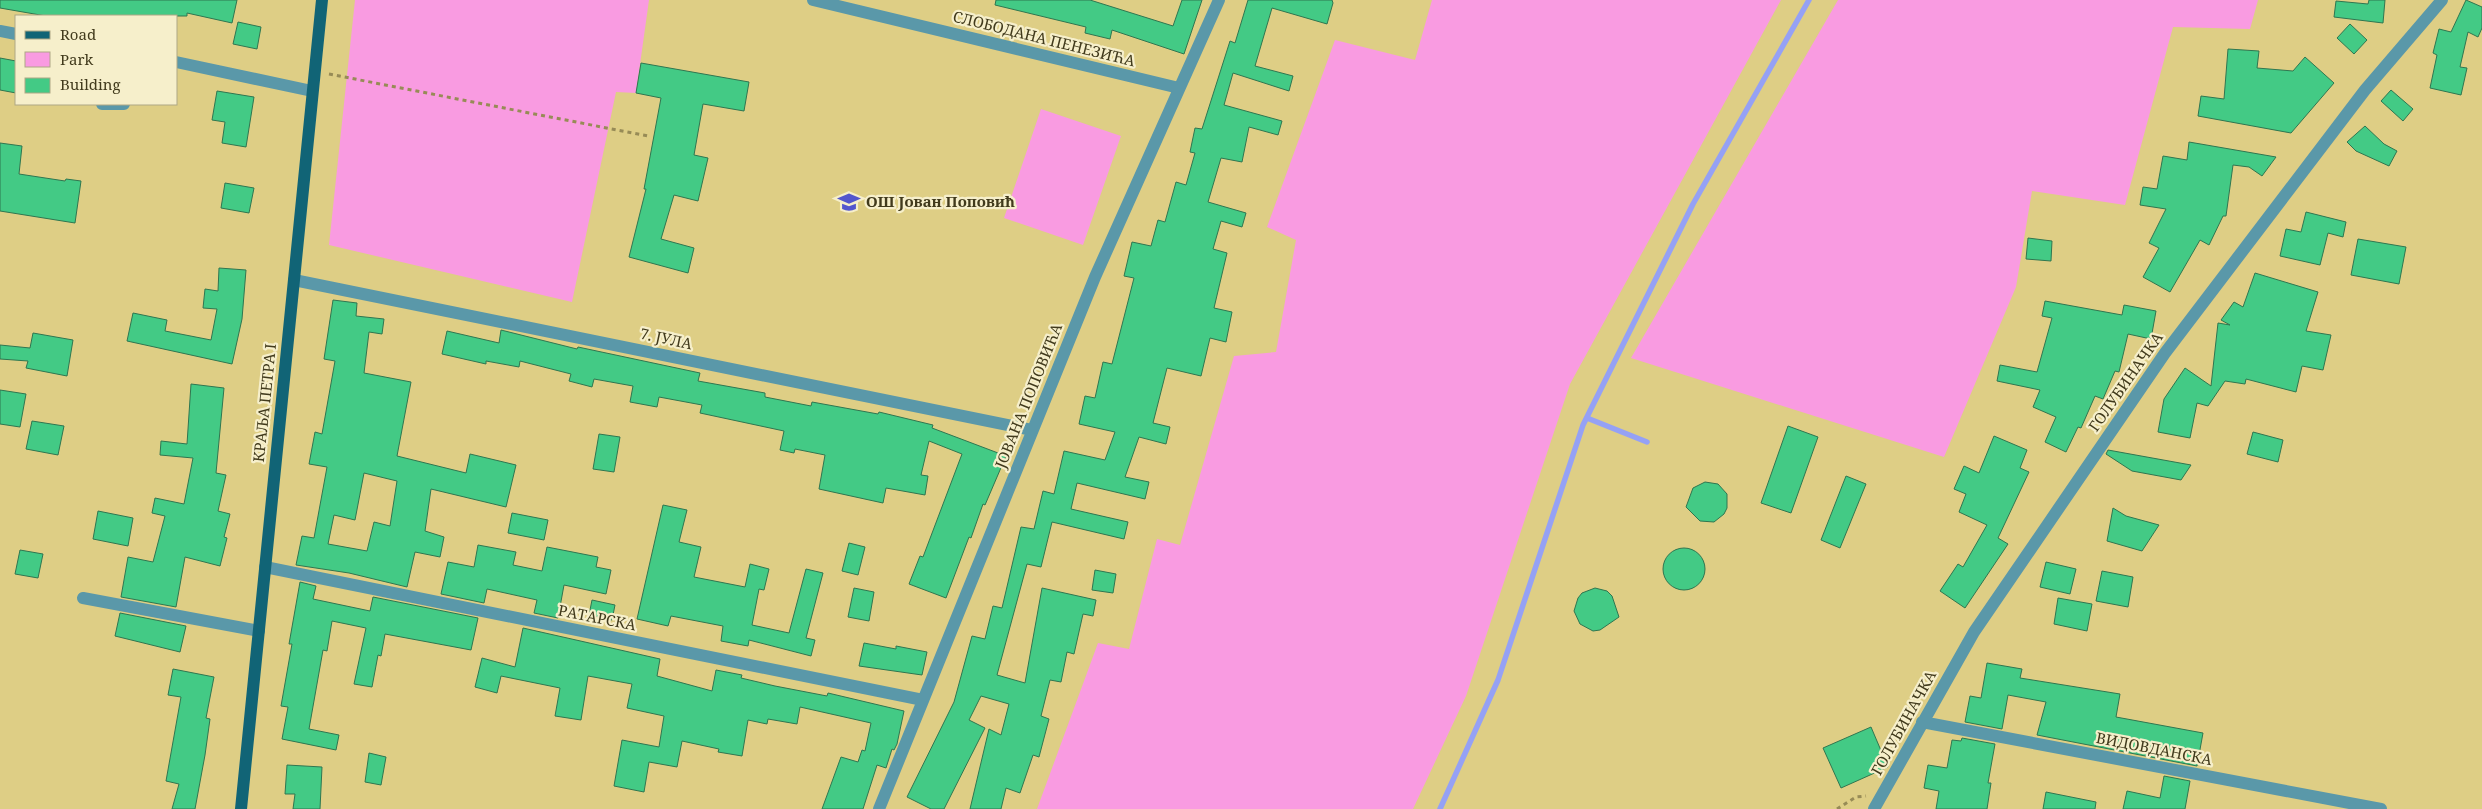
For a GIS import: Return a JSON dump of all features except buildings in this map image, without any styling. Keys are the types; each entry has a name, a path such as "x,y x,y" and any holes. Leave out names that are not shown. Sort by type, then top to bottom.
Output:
{"main road":[{"name":"КРАЉА ПЕТРА I","path":"241,809 322,0"}],"street":[{"name":"СЛОБОДАНА ПЕНЕЗИЋА","path":"813,0 1179,88"},
{"name":"ЈОВАНА ПОПОВИЋА","path":"879,809 1095,277 1219,0"},
{"name":"ГОЛУБИНАЧКА","path":"1874,809 1974,632 2165,353 2365,90 2442,0"},
{"path":"0,31 15,34"},
{"path":"178,62 312,92"},
{"name":"7. ЈУЛА","path":"294,280 1032,430"},
{"name":"РАТАРСКА","path":"266,567 923,700"},
{"path":"83,598 259,631"},
{"name":"ВИДОВДАНСКА","path":"1922,722 2381,809"}],"path":[{"path":"314,71 648,136"},
{"path":"1837,809 1856,797 1881,797"}],"green space":[{"path":"355,0 649,0 636,93 616,92 572,302 329,245"},
{"path":"1432,0 1781,0 1570,384 1466,696 1413,809 1037,809 1098,643 1129,649 1157,539 1180,545 1234,356 1276,352 1296,240 1267,227 1335,40 1415,60"},
{"path":"1838,0 2258,0 2250,29 2173,27 2125,205 2032,191 2016,287 1944,457 1631,358"},
{"path":"1041,109 1121,136 1083,245 1004,218"}],"waterway":[{"path":"1440,809 1498,680 1583,425 1693,204 1809,0"},
{"path":"1587,418 1647,442"}],"place":[{"name":"ОШ Јован Поповић","path":"849,202"}]}
